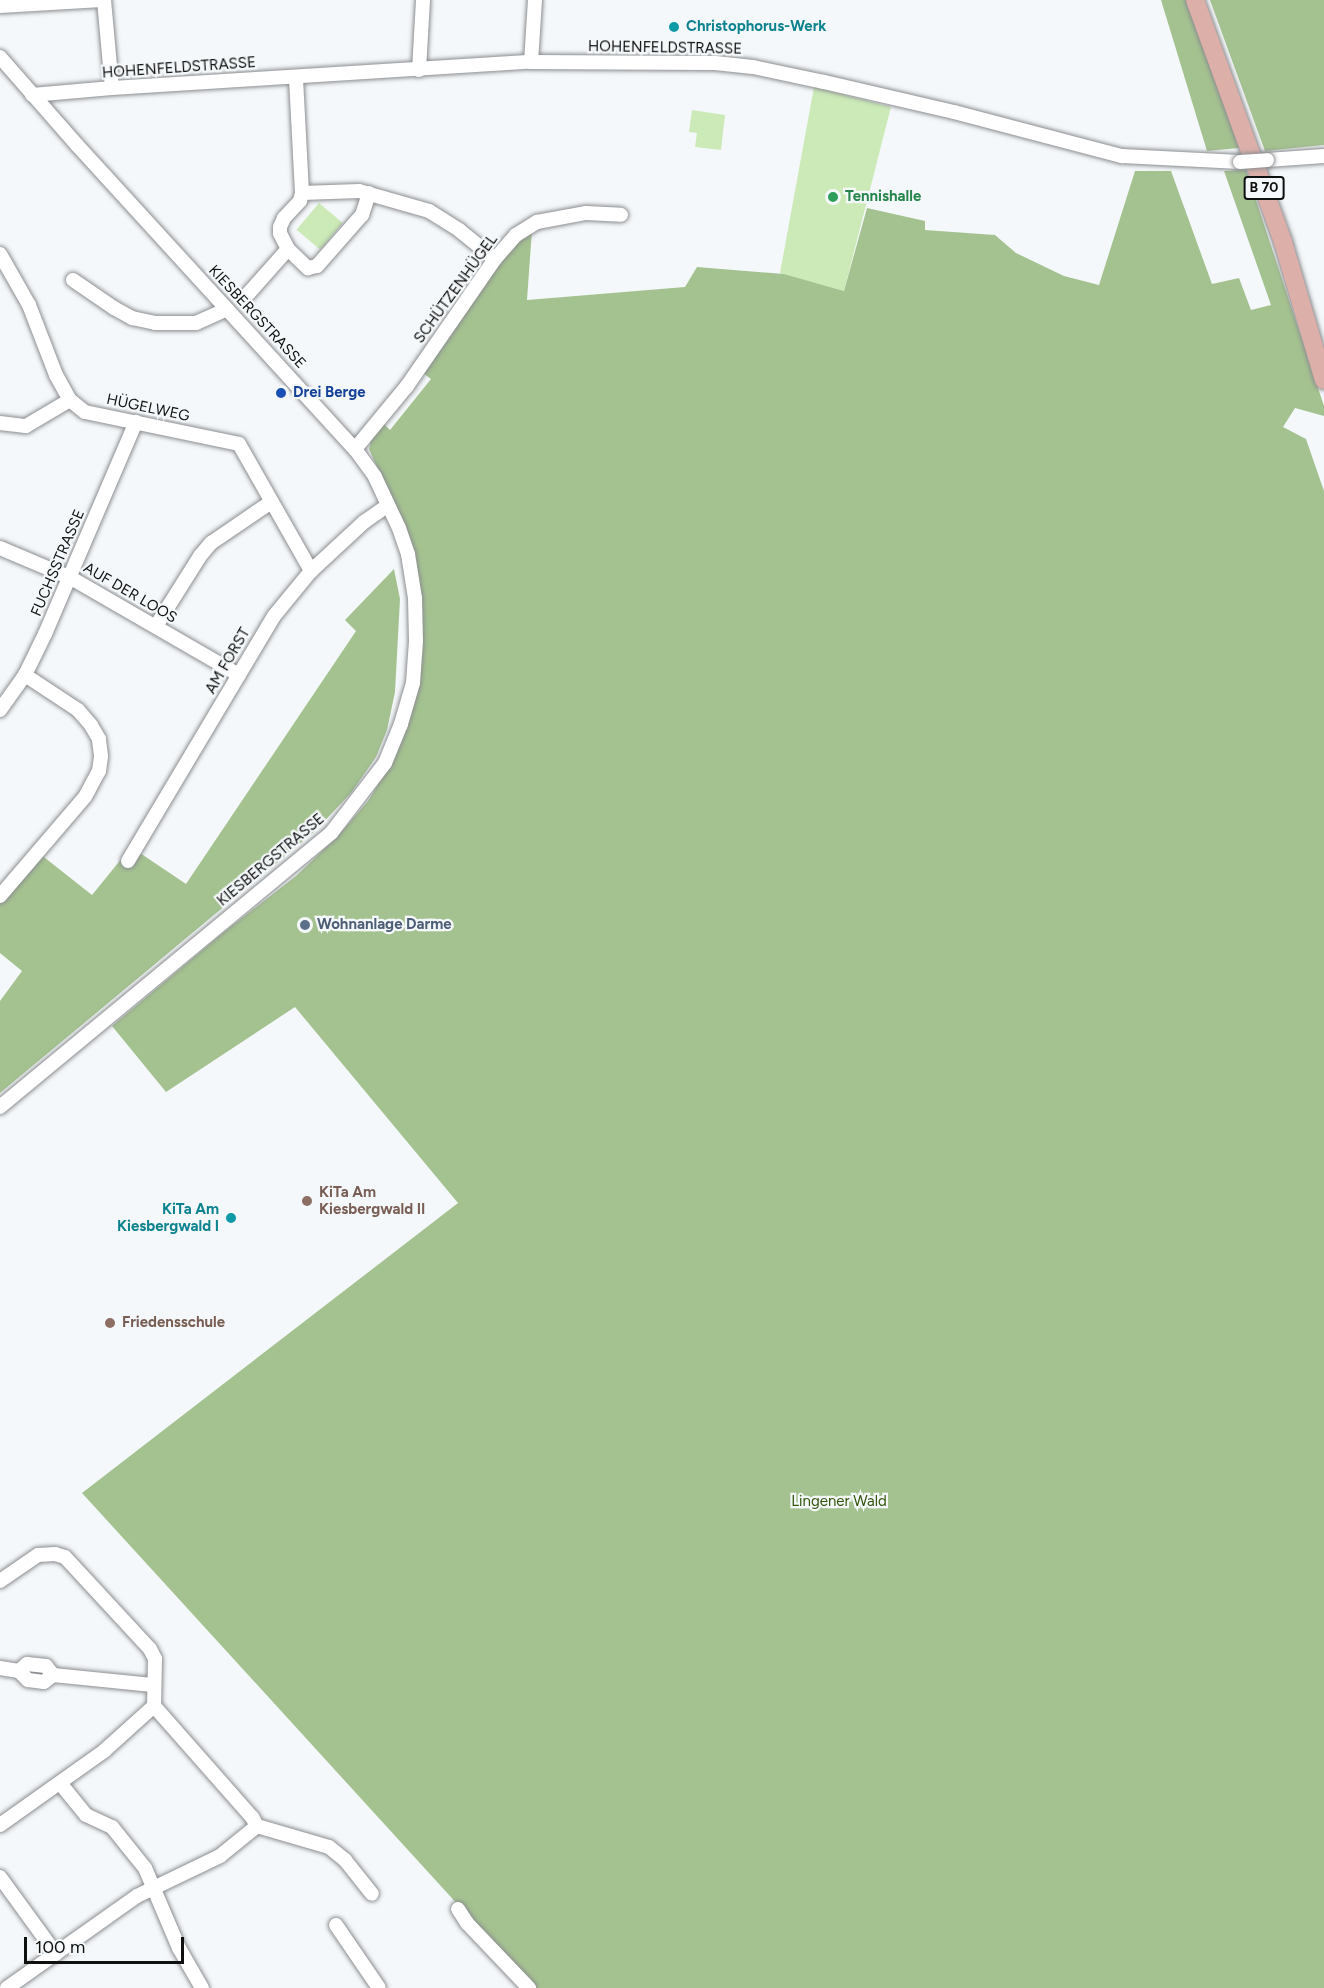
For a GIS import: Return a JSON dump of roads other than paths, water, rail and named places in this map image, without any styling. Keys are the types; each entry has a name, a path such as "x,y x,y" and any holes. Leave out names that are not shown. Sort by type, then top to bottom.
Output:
{"main road":[{"name":"B 70","path":"1195,0 1283,242 1324,380"}],"street":[{"path":"0,6 103,0 112,88"},
{"path":"419,70 423,0"},
{"path":"531,62 535,0"},
{"name":"KIESBERGSTRASSE","path":"0,57 355,449 375,477 408,554 415,598 416,640 413,683 401,724 385,764 331,833 0,1107"},
{"name":"HOHENFELDSTRASSE","path":"32,95 531,62 715,63 753,67 954,112 1122,156 1240,162 1324,156"},
{"path":"296,77 302,193 300,201 284,218 280,226 280,233 288,249 308,268 317,266 362,215 369,192"},
{"path":"302,193 369,192 429,211 459,230 495,259"},
{"name":"SCHÜTZENHÜGEL","path":"355,449 407,386 495,259 516,235 537,222 586,213 621,215"},
{"path":"248,294 288,249"},
{"path":"0,254 29,305 56,375 70,400 26,426 0,423"},
{"path":"73,280 132,318 155,323 196,323 227,309"},
{"name":"HÜGELWEG","path":"70,400 85,412 239,444 311,571"},
{"name":"FUCHSSTRASSE","path":"1,707 25,675 71,578 136,422"},
{"path":"156,626 194,565 211,543 271,502"},
{"name":"AM FORST","path":"128,861 274,616 311,571 364,522 388,505"},
{"name":"AUF DER LOOS","path":"0,548 71,578 239,675"},
{"path":"0,896 86,797 99,771 101,756 99,739 78,710 25,675"},
{"path":"0,1581 38,1555 55,1554 65,1557 150,1649 155,1659 154,1706 252,1817 257,1826 328,1847 351,1868 372,1893"},
{"path":"0,1668 18,1671 28,1680 44,1682 53,1675 153,1685"},
{"path":"0,1825 104,1751 154,1706"},
{"path":"60,1783 86,1815 112,1827 145,1868 179,1948 202,1988"},
{"path":"7,1988 137,1896 220,1856 257,1826"},
{"path":"0,1877 56,1954"},
{"path":"458,1909 467,1923 529,1988"},
{"path":"336,1925 380,1988"}],"place":[{"name":"Christophorus-Werk","path":"674,27"},
{"name":"Tennishalle","path":"833,197"},
{"name":"Drei Berge","path":"281,393"},
{"name":"Wohnanlage Darme","path":"305,925"},
{"name":"KiTa Am Kiesbergwald II","path":"307,1201"},
{"name":"KiTa Am Kiesbergwald I","path":"231,1218"},
{"name":"Friedensschule","path":"110,1323"}],"park label":[{"name":"Lingener Wald","path":"839,1502"}]}
